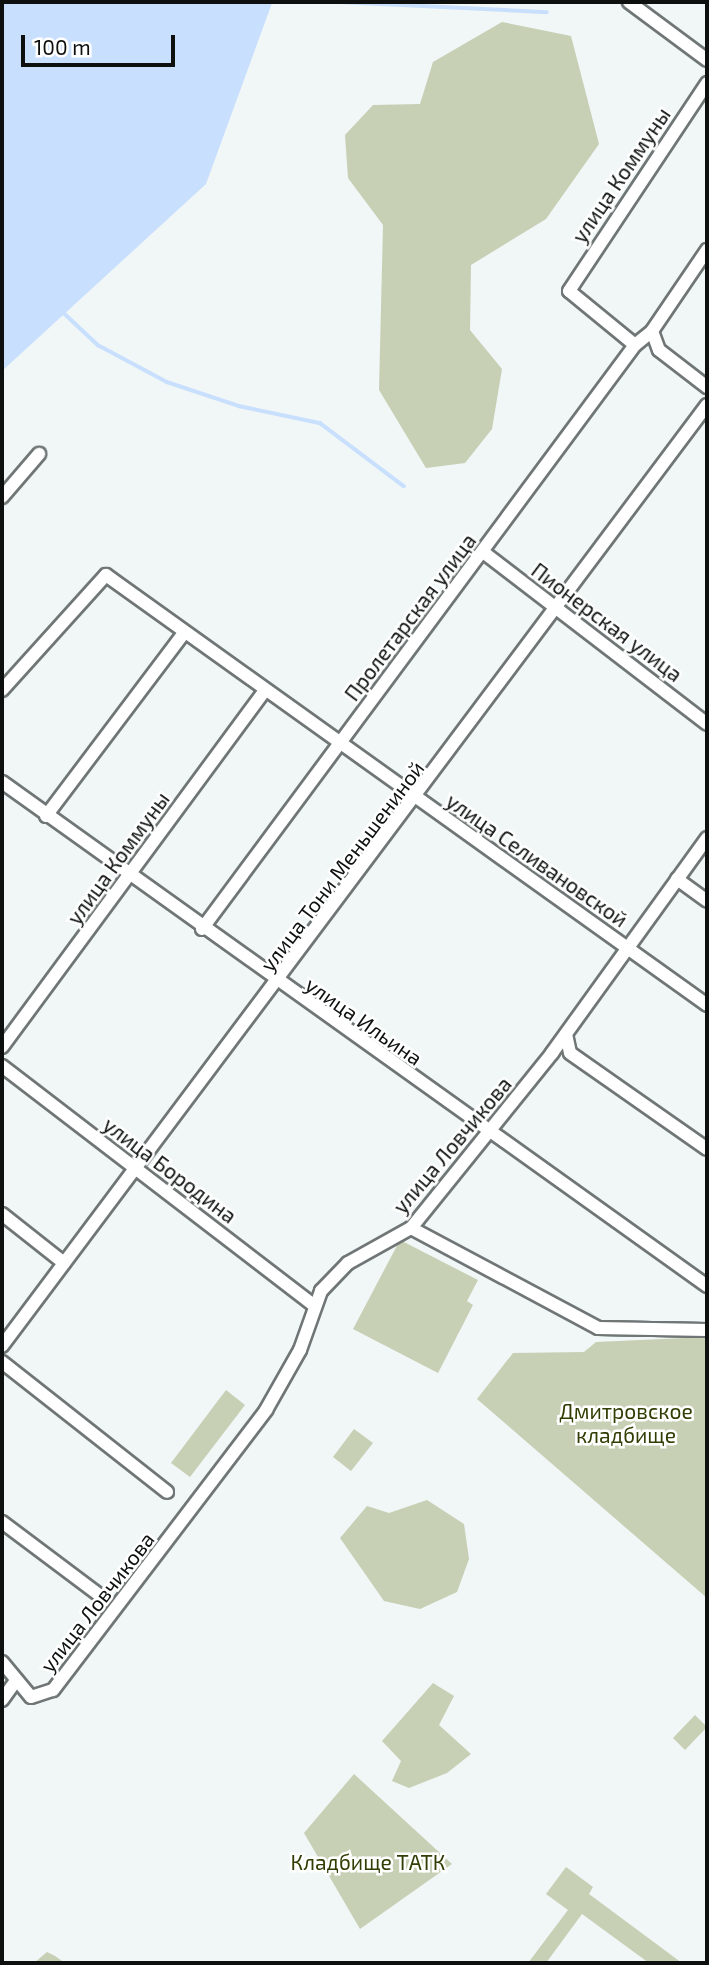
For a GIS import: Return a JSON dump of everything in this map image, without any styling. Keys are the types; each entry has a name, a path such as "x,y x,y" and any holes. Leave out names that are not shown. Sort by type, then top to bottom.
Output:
{"street":[{"path":"629,2 707,60"},
{"name":"улица Коммуны","path":"635,345 569,291 707,83"},
{"name":"Пролетарская улица","path":"202,929 635,345 652,335 707,250"},
{"path":"652,335 707,387"},
{"name":"улица Тони Меньшениной","path":"2,1346 416,800 707,405"},
{"path":"2,497 39,454"},
{"name":"Пионерская улица","path":"483,552 707,724"},
{"name":"улица Селивановской","path":"2,690 107,575 264,691 342,741 416,800 707,1005"},
{"path":"46,816 184,633"},
{"name":"улица Коммуны","path":"2,1046 264,691"},
{"name":"улица Ильина","path":"2,782 128,877 489,1135 707,1286"},
{"name":"улица Ловчикова","path":"16,1681 32,1697 53,1690 266,1410 300,1350 314,1305 348,1263 411,1228 489,1135 552,1053 707,838"},
{"path":"677,879 707,901"},
{"path":"566,1034 570,1053"},
{"path":"552,1053 570,1053 707,1149"},
{"name":"улица Бородина","path":"2,1066 314,1305"},
{"path":"2,1214 64,1263"},
{"path":"411,1228 598,1328 707,1330"},
{"path":"2,1362 167,1492"},
{"path":"2,1522 102,1597"},
{"path":"2,1662 16,1681 2,1700"}],"green space":[{"path":"502,22 571,36 599,144 546,219 471,265 470,330 502,369 492,429 465,463 426,468 379,390 383,225 348,178 345,135 373,105 420,104 433,62"},
{"path":"400,1240 478,1280 467,1301 473,1305 438,1373 353,1329"},
{"name":"Дмитровское кладбище","path":"707,1337 707,1598 477,1399 513,1353 584,1352 596,1342"},
{"path":"226,1390 245,1405 190,1477 171,1463"},
{"path":"354,1429 373,1443 351,1471 333,1457"},
{"path":"427,1500 464,1524 469,1559 457,1592 420,1609 384,1601 340,1538 367,1506 389,1513"},
{"path":"433,1683 454,1696 439,1725 471,1754 447,1773 409,1788 392,1781 401,1761 382,1741"},
{"path":"695,1715 707,1727 685,1750 673,1738"},
{"name":"Кладбище ТАТК","path":"354,1774 452,1864 360,1929 304,1833"},
{"path":"566,1867 593,1887 589,1894 682,1963 649,1963 582,1914 546,1963 528,1963 568,1910 546,1894"},
{"path":"47,1952 55,1956 65,1963 34,1963"}],"water":[{"path":"2,2 282,2 272,3 206,184 2,371"}],"waterway":[{"path":"340,2 547,12"},
{"path":"64,313 98,345 167,382 239,406 320,423 404,486"}]}
